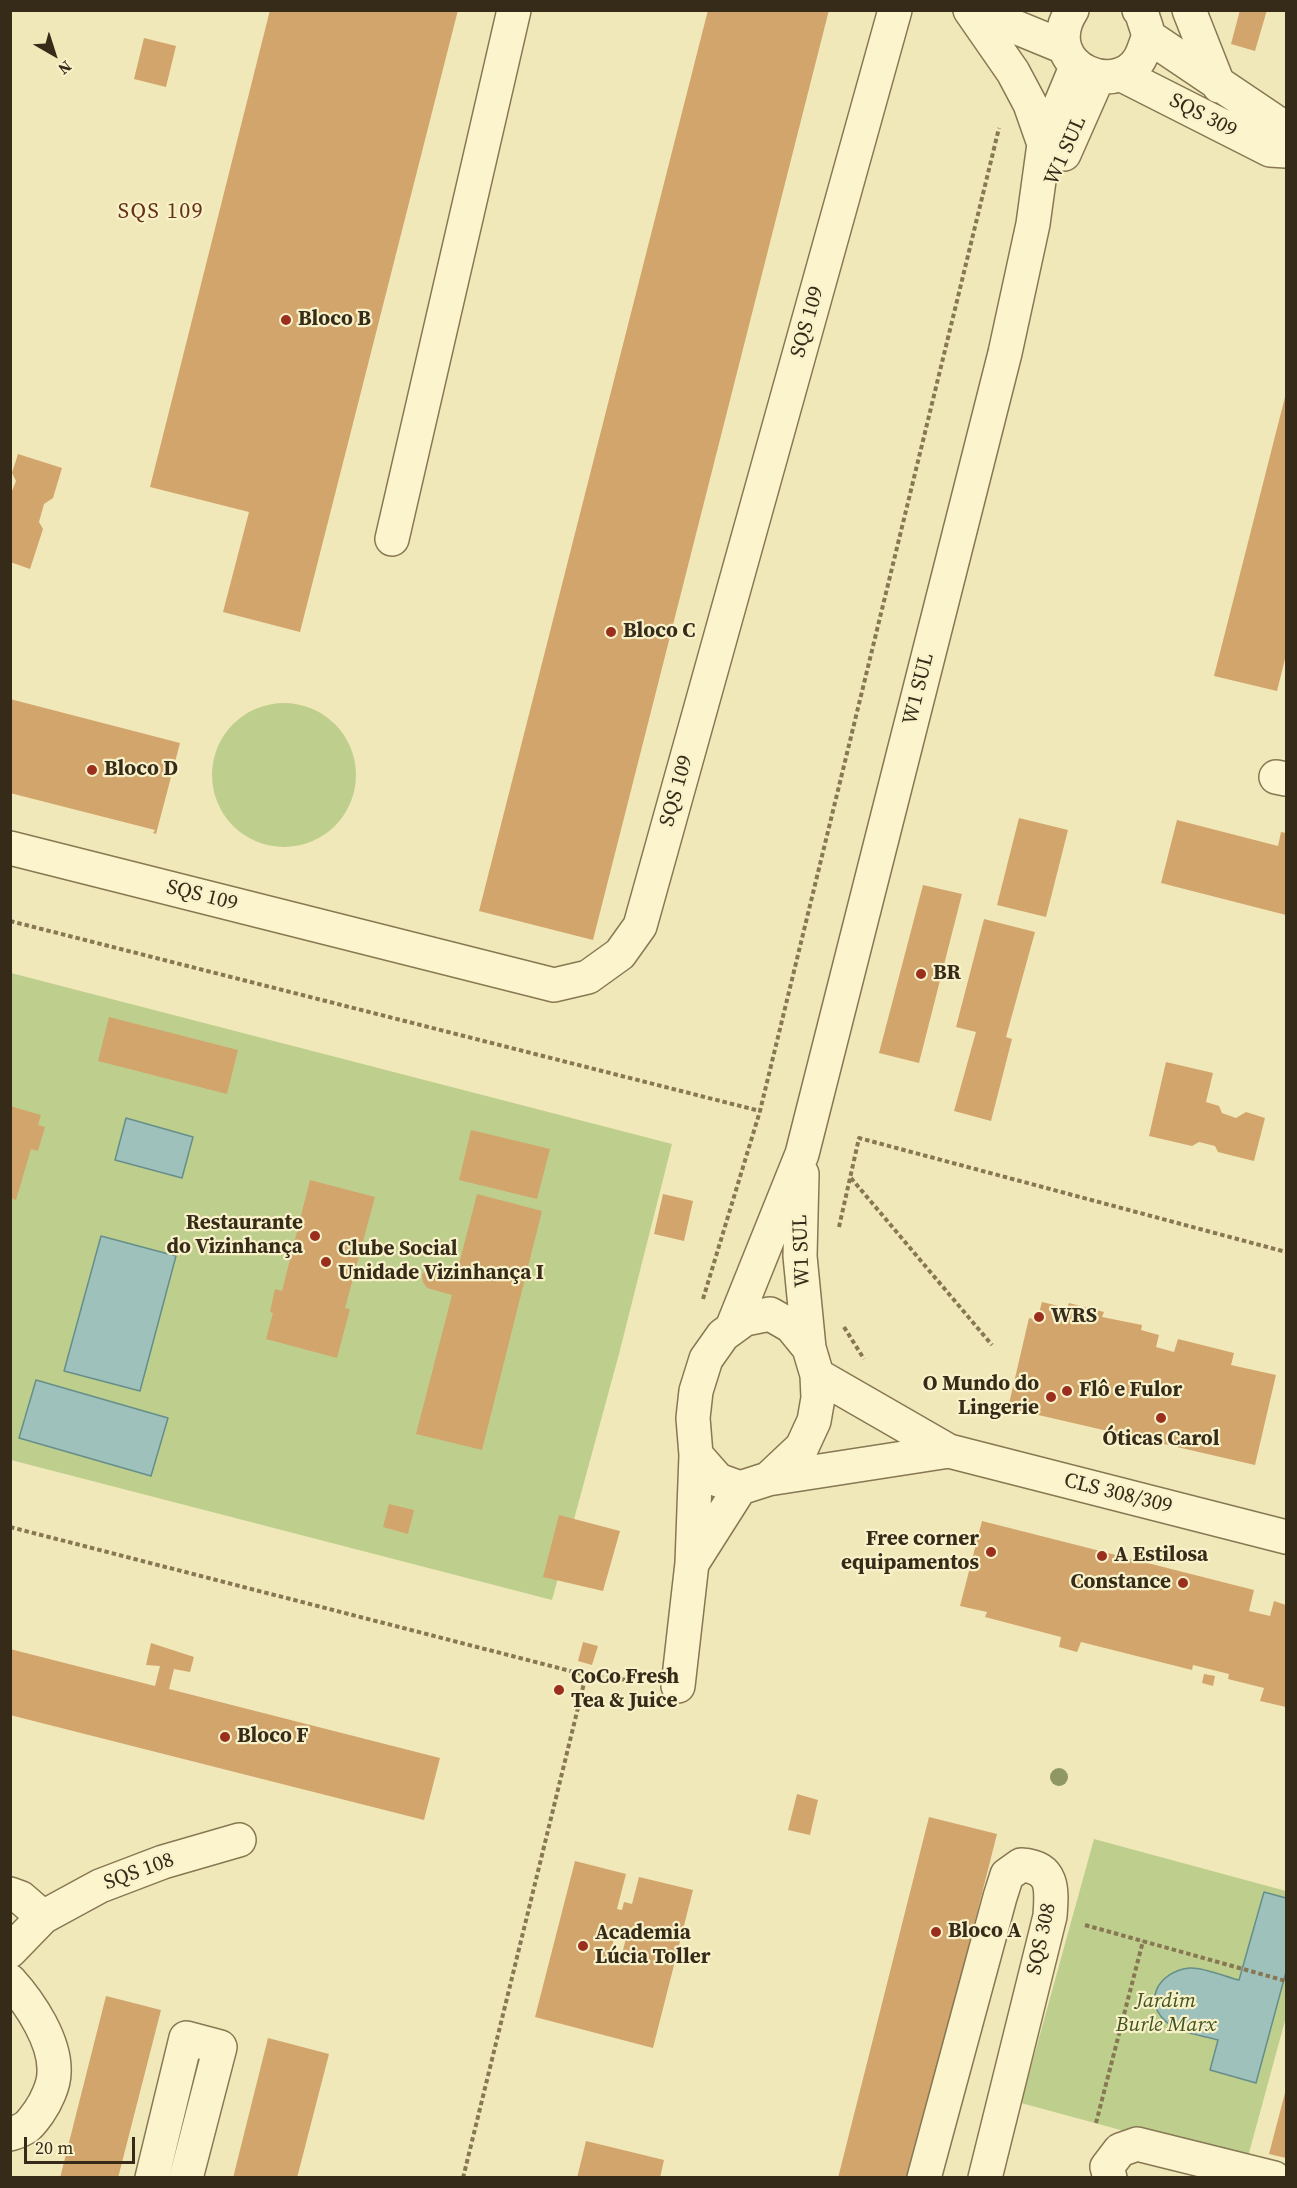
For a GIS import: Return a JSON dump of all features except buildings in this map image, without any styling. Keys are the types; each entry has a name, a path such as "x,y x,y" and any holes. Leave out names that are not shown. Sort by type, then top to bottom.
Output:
{"street":[{"path":"392,539 514,10"},
{"name":"SQS 109","path":"10,848 554,985 588,977 620,954 640,926 895,10"},
{"path":"970,10 1013,72 1030,104 1044,144"},
{"path":"974,10 1090,67 1140,59 1143,17"},
{"path":"1072,10 1065,23 1090,67"},
{"path":"1189,10 1219,86"},
{"name":"SQS 309","path":"1143,17 1219,86 1287,129"},
{"name":"W1 SUL","path":"732,1328 802,1154 1005,353 1033,224 1044,144 1090,67"},
{"name":"W1 SUL","path":"1033,224 1090,67"},
{"name":"SQS 309","path":"1090,67 1270,150 1287,151"},
{"name":"W1 SUL","path":"802,1154 800,1256 813,1362"},
{"path":"678,1686 692,1563 696,1455 693,1418 696,1391 706,1359 723,1335 745,1319 770,1314 791,1326 813,1362 818,1398 814,1421 802,1447 754,1484 692,1563"},
{"name":"CLS 308/309","path":"813,1362 949,1451 1287,1537"},
{"name":"CLS 308/309","path":"754,1484 949,1451"},
{"path":"696,1455 718,1480 754,1484"},
{"name":"SQS 108","path":"10,1951 43,1917 100,1886 163,1862 239,1840"},
{"name":"SQS 308","path":"924,2178 1000,1897 1007,1875 1021,1864 1034,1866 1045,1874 1052,1890 1050,1916 985,2178"},
{"path":"10,1894 21,1899 43,1917"},
{"path":"10,1981 23,1995 50,2043 54,2073 45,2103 26,2130 10,2134"},
{"path":"152,2178 186,2038 220,2047 186,2178"},
{"path":"1110,2178 1107,2167 1120,2150 1137,2144 1274,2178"}],"path":[{"path":"701,1307 760,1111 1013,72"},
{"path":"10,921 760,1111"},
{"path":"837,1236 859,1138 1287,1251"},
{"path":"851,1178 992,1345"},
{"path":"844,1326 866,1364"},
{"path":"10,1527 586,1675 678,1686"},
{"path":"463,2178 586,1675"},
{"path":"1085,1925 1287,1981"},
{"path":"1137,2144 1093,2132 1143,1941"}],"green space":[{"path":"284,703 312,708 335,724 351,747 356,775 351,803 335,826 312,842 284,847 256,842 233,826 217,803 212,775 217,747 233,724 256,708"},
{"name":"Clube Social Unidade Vizinhança I","path":"11,973 672,1144 619,1354 552,1600 11,1460"},
{"name":"Jardim Burle Marx","path":"1094,1839 1286,1891 1286,2017 1246,2164 1021,2103"}],"water":[{"path":"126,1118 193,1137 182,1178 115,1160"},
{"path":"101,1236 176,1256 140,1391 64,1371"},
{"path":"36,1380 168,1418 151,1476 19,1438"},
{"path":"1264,1892 1286,1898 1286,1972 1256,2083 1210,2070 1218,2040 1174,2028 1161,2016 1156,2007 1155,1998 1162,1982 1179,1970 1201,1969 1239,1980"}],"place":[{"name":"Bloco B","path":"286,320"},
{"name":"Bloco C","path":"611,632"},
{"name":"Bloco D","path":"92,770"},
{"name":"BR","path":"921,974"},
{"name":"Restaurante do Vizinhança","path":"315,1236"},
{"name":"Clube Social Unidade Vizinhança I","path":"326,1262"},
{"name":"WRS","path":"1039,1317"},
{"name":"Flô e Fulor","path":"1067,1391"},
{"name":"O Mundo do Lingerie","path":"1051,1397"},
{"name":"Óticas Carol","path":"1161,1418"},
{"name":"Free corner equipamentos","path":"991,1552"},
{"name":"A Estilosa","path":"1102,1556"},
{"name":"Constance","path":"1183,1583"},
{"name":"CoCo Fresh Tea & Juice","path":"559,1690"},
{"name":"Bloco F","path":"225,1737"},
{"name":"Bloco A","path":"936,1932"},
{"name":"Academia Lúcia Toller","path":"583,1946"}],"district":[{"name":"SQS 109","path":"161,212"}]}
